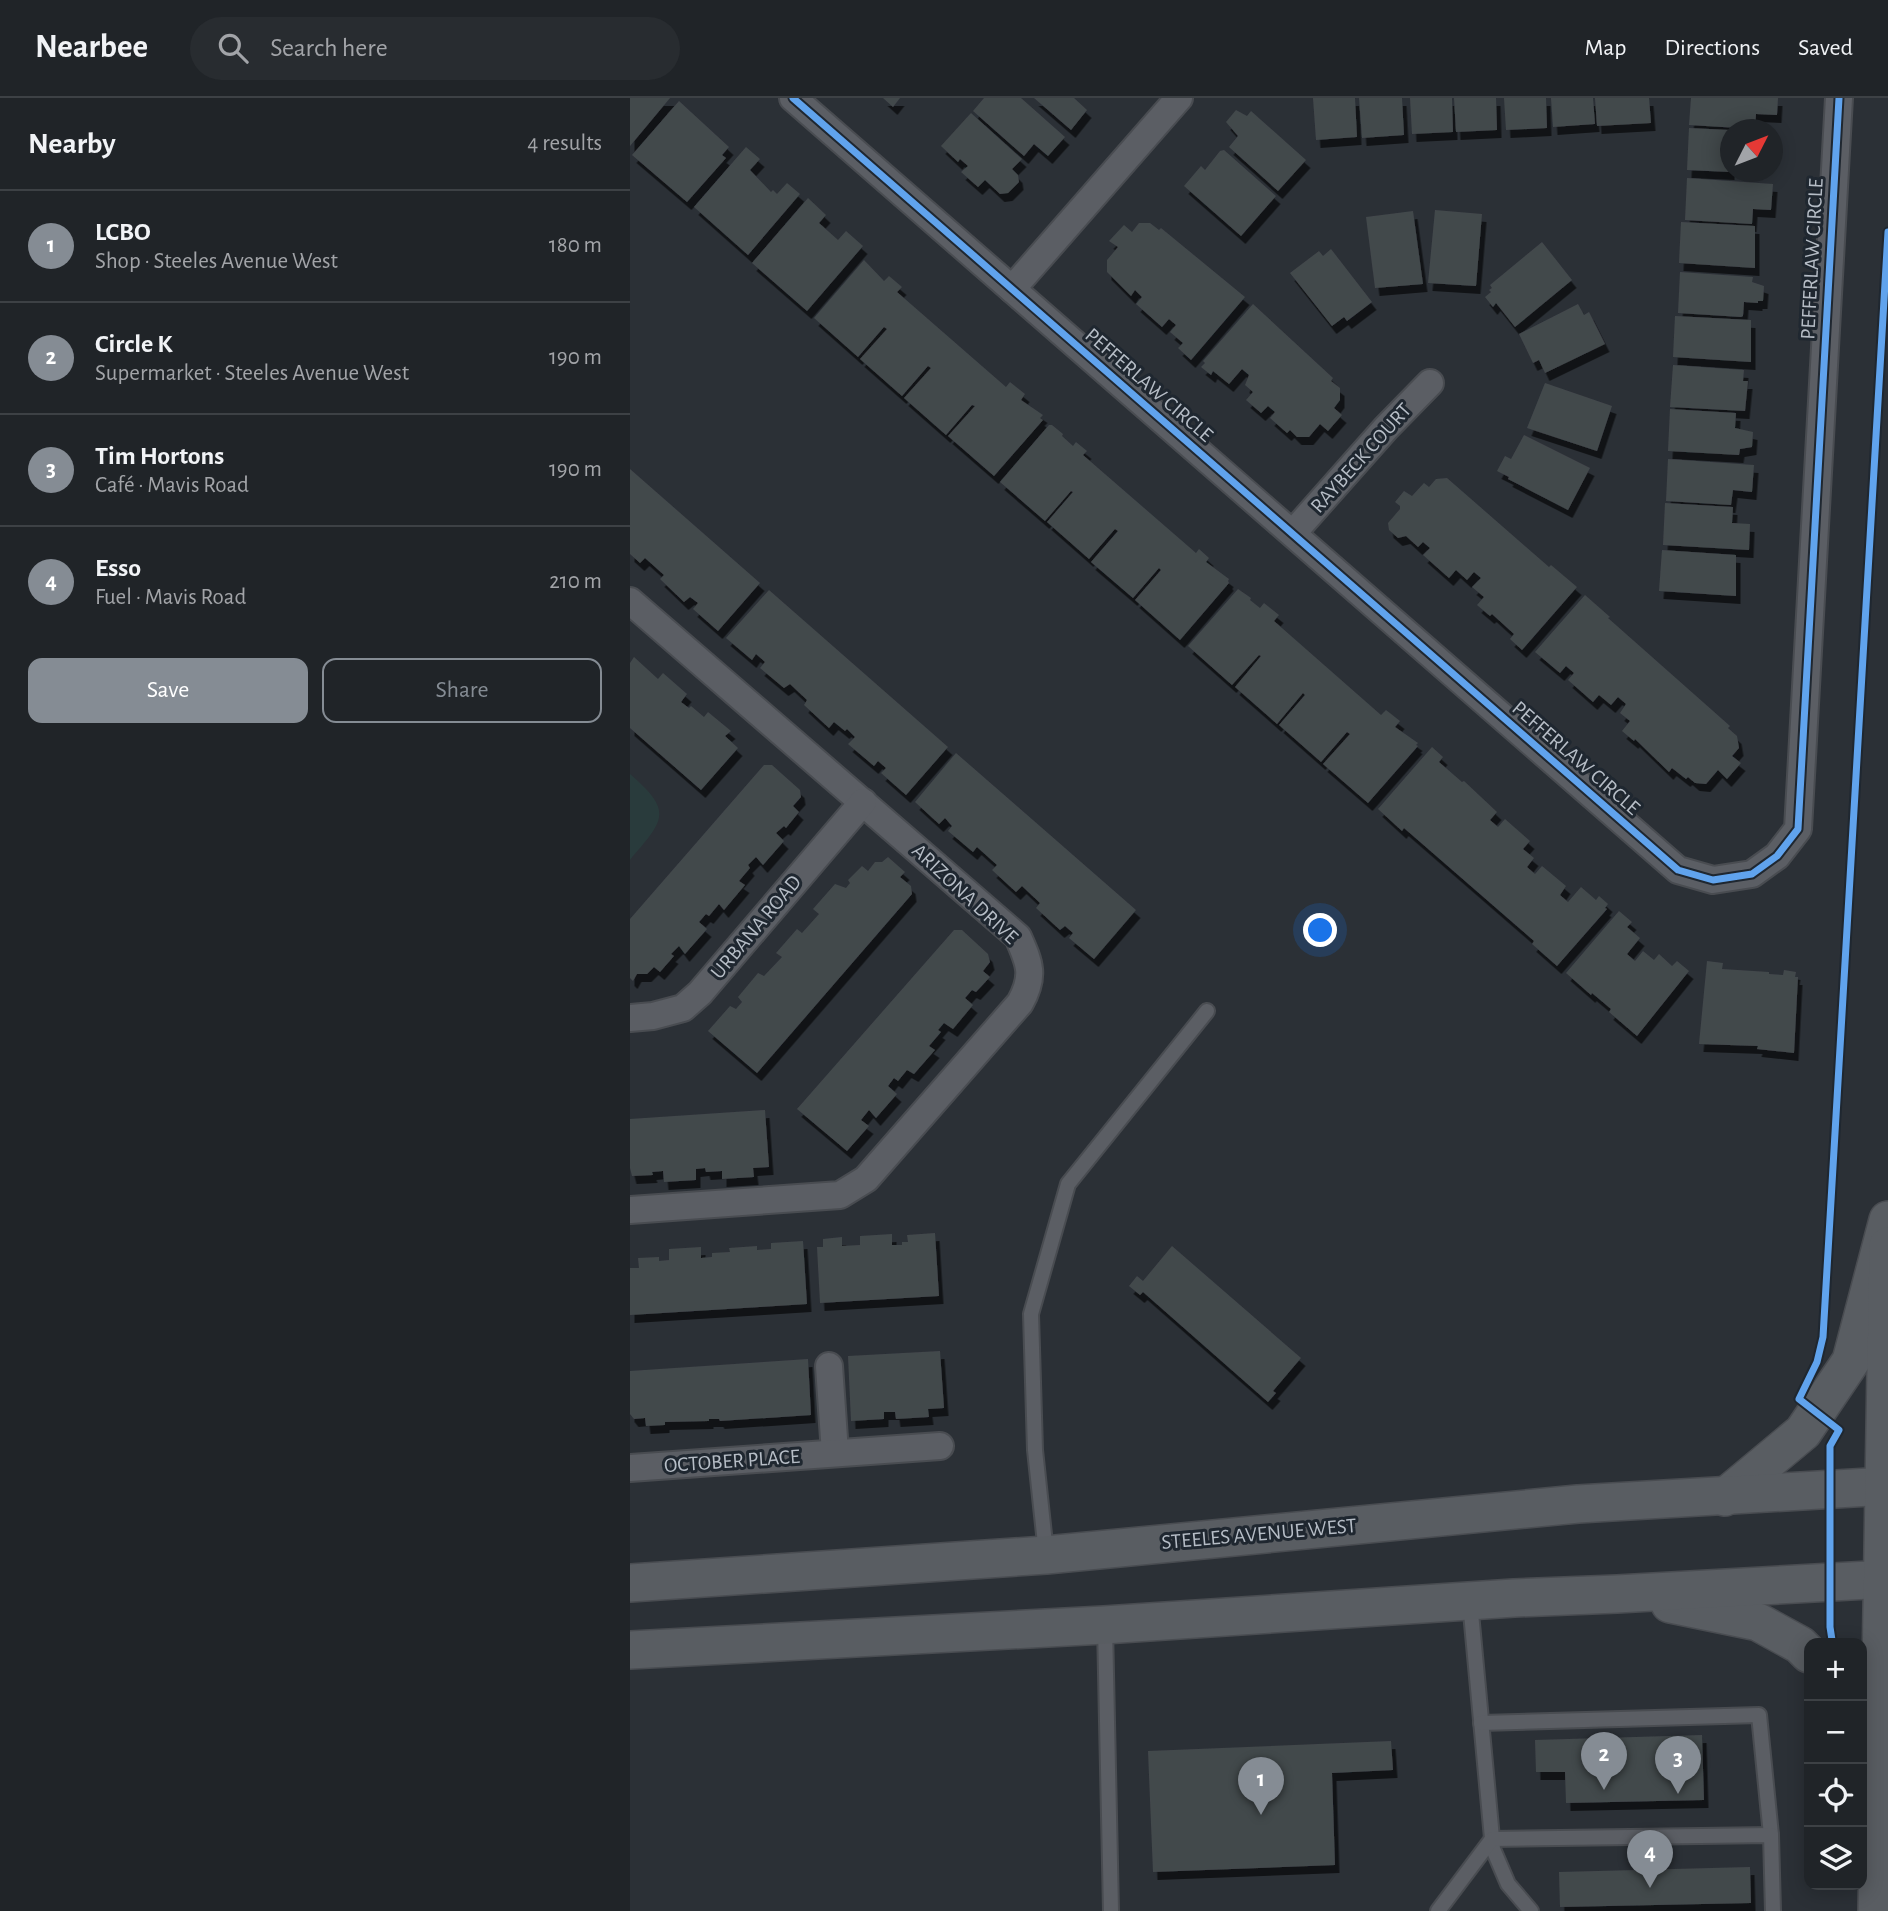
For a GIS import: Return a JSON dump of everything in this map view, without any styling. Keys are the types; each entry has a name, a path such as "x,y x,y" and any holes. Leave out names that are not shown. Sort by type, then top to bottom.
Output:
{"main road":[{"path":"1725,1497 1803,1432 1851,1361 1888,1220"},
{"path":"1877,1911 1885,1579 1888,1247"},
{"name":"STEELES AVENUE WEST","path":"630,1583 1046,1555 1578,1504 1886,1486"},
{"path":"630,1650 1885,1579"},
{"path":"1617,1594 1758,1622 1804,1649"},
{"path":"1867,1747 1880,1794"}],"street":[{"name":"PEFFERLAW CIRCLE","path":"793,98 1678,870 1713,880 1752,874 1777,856 1798,829 1839,98"},
{"path":"1012,289 1179,98"},
{"name":"RAYBECK COURT","path":"1293,534 1386,428 1430,383"},
{"name":"ARIZONA DRIVE","path":"630,601 1018,937 1030,965 1027,991 1020,1003 866,1179 840,1195 630,1210"},
{"name":"URBANA ROAD","path":"630,1018 653,1016 683,1008 700,993 863,802"},
{"path":"829,1366 835,1453"},
{"name":"OCTOBER PLACE","path":"630,1468 940,1446"}],"lane":[{"path":"1046,1555 1035,1450 1031,1314 1068,1184 1207,1011"},
{"path":"1469,1601 1493,1849 1508,1884 1531,1911"},
{"path":"1104,1625 1111,1911"},
{"path":"1481,1723 1759,1715 1771,1835 1773,1911"},
{"path":"1492,1839 1771,1835"},
{"path":"1438,1911 1492,1839"}],"shaded area":[{"path":"630,774 653,798 659,816 651,835 630,860"}],"building":[{"path":"630,98 670,98 630,146"},
{"path":"883,98 900,98 893,107"},
{"path":"984,98 1021,98 1065,137 1048,156 1034,144 1024,156 973,111"},
{"path":"1034,98 1074,98 1087,110 1071,130"},
{"path":"1313,98 1355,98 1357,137 1316,140"},
{"path":"1359,98 1402,98 1404,135 1362,138"},
{"path":"1410,98 1452,98 1453,132 1412,134"},
{"path":"1454,98 1496,98 1497,130 1456,132"},
{"path":"1504,98 1546,98 1547,128 1506,130"},
{"path":"1551,98 1593,98 1595,124 1553,127"},
{"path":"1595,98 1649,98 1651,123 1597,126"},
{"path":"1691,98 1778,98 1777,115 1756,114 1756,119 1720,119 1720,127 1689,125"},
{"path":"679,101 729,147 722,155 726,158 687,202 632,155"},
{"path":"1236,110 1247,116 1251,111 1306,160 1278,191 1229,147 1238,136 1226,122"},
{"path":"971,113 1022,159 1012,169 1018,175 1019,182 1008,193 1000,194 985,180 978,187 961,172 968,166 960,159 958,162 941,146"},
{"path":"1689,128 1720,130 1720,172 1687,170"},
{"path":"746,147 760,159 750,170 771,192 773,190 777,194 787,183 800,194 748,255 694,207"},
{"path":"1224,150 1276,196 1241,236 1184,186 1201,166 1205,170 1220,151"},
{"path":"1687,178 1773,184 1771,210 1753,209 1752,224 1685,220"},
{"path":"808,198 826,215 819,223 838,240 846,231 863,246 807,311 752,263"},
{"path":"1435,210 1482,214 1476,286 1428,283"},
{"path":"1413,211 1423,284 1375,288 1366,217"},
{"path":"1681,222 1755,226 1755,268 1679,263"},
{"path":"1139,223 1150,223 1159,230 1161,228 1245,297 1191,360 1178,348 1183,343 1170,332 1176,325 1169,319 1162,327 1136,304 1142,297 1135,290 1131,296 1107,272 1107,260 1118,247 1109,241 1124,225 1132,232"},
{"path":"1542,242 1572,280 1515,327 1496,303 1493,307 1485,297 1491,292 1490,285"},
{"path":"1331,249 1372,302 1347,321 1344,317 1332,326 1290,273 1319,251 1323,256"},
{"path":"864,260 884,281 889,276 902,287 897,292 1006,387 1010,382 1025,394 1021,400 1043,415 1040,418 1043,420 994,476 948,436 975,406 972,405 946,435 904,398 931,368 928,366 902,396 860,359 887,329 884,327 858,357 814,318"},
{"path":"1680,272 1753,277 1752,282 1764,286 1763,301 1744,302 1741,317 1678,313"},
{"path":"1253,304 1333,378 1331,381 1340,388 1340,400 1334,408 1342,415 1328,431 1320,424 1309,437 1297,437 1290,430 1287,433 1270,418 1275,412 1268,406 1261,413 1246,400 1253,392 1245,385 1249,375 1242,369 1229,384 1213,371 1211,375 1201,367 1205,363 1203,361"},
{"path":"1578,304 1584,315 1589,312 1605,344 1545,373 1539,360 1533,363 1519,334"},
{"path":"1675,316 1751,320 1751,362 1673,357"},
{"path":"1673,365 1744,370 1743,381 1748,381 1745,411 1670,407"},
{"path":"1545,383 1612,406 1597,451 1527,428"},
{"path":"1670,409 1736,413 1735,428 1753,432 1752,447 1740,449 1739,455 1668,451"},
{"path":"1049,425 1063,434 1073,446 1076,442 1087,451 1083,455 1196,553 1199,549 1209,558 1206,562 1229,579 1229,583 1180,640 1135,600 1161,570 1159,568 1133,598 1091,562 1118,531 1115,529 1089,559 1047,522 1073,492 1071,491 1045,521 1000,482"},
{"path":"1524,435 1590,468 1568,510 1497,471 1505,456 1511,459"},
{"path":"1668,459 1754,465 1752,492 1733,490 1731,505 1666,501"},
{"path":"630,469 760,583 718,631 693,609 698,603 690,597 684,602 660,579 664,575 645,558 640,563 630,554"},
{"path":"1447,478 1549,567 1551,565 1577,587 1522,650 1510,639 1514,634 1492,614 1490,616 1477,605 1484,597 1472,587 1481,578 1474,572 1467,580 1456,570 1449,578 1423,555 1430,548 1423,542 1418,547 1406,536 1398,538 1389,530 1388,523 1400,509 1395,502 1404,491 1412,496 1424,483 1429,487 1436,479"},
{"path":"1665,503 1733,507 1732,523 1750,524 1749,550 1663,545"},
{"path":"1662,550 1736,555 1736,596 1659,591"},
{"path":"1238,589 1260,608 1264,603 1279,615 1274,621 1381,715 1386,710 1400,721 1395,727 1418,743 1368,803 1323,764 1350,734 1347,732 1321,762 1279,725 1305,695 1303,693 1277,724 1235,687 1261,656 1259,655 1232,685 1188,646"},
{"path":"769,590 948,747 906,795 881,773 886,768 878,761 874,766 848,744 855,737 847,729 845,731 834,722 829,728 804,705 807,700 790,684 784,688 760,668 765,662 756,654 752,660 726,638"},
{"path":"1585,595 1730,726 1728,728 1737,736 1739,748 1732,756 1741,763 1727,779 1718,770 1706,784 1695,783 1688,777 1686,779 1672,768 1669,772 1635,739 1634,741 1622,731 1630,721 1620,713 1626,704 1618,697 1611,705 1599,695 1593,702 1568,680 1574,673 1566,666 1560,673 1535,652"},
{"path":"634,657 658,679 663,673 687,694 681,702 689,708 691,706 704,717 708,712 731,731 725,736 738,748 701,790 630,728 630,663"},
{"path":"1432,747 1443,757 1439,762 1497,812 1490,820 1498,827 1505,819 1530,841 1523,849 1534,858 1527,867 1535,874 1542,866 1566,886 1560,895 1568,902 1581,887 1596,900 1599,896 1608,904 1605,908 1607,909 1557,966 1532,944 1534,941 1404,828 1402,831 1378,809"},
{"path":"956,753 1136,910 1094,959 1069,938 1073,933 1065,926 1060,930 1036,908 1040,903 1022,886 1016,892 992,870 997,865 977,847 973,852 948,831 952,826 945,818 939,824 915,802"},
{"path":"764,765 772,765 800,790 801,797 793,806 799,812 786,828 784,826 776,833 784,841 763,865 756,857 748,865 750,868 739,881 745,885 724,910 719,904 709,916 706,914 699,922 707,929 685,954 679,946 660,972 654,967 647,974 637,974 633,981 630,978 630,919"},
{"path":"888,857 905,872 900,877 911,886 912,894 757,1073 708,1031 730,1006 736,1009 742,1002 738,997 758,973 764,976 782,957 776,953 797,929 802,933 819,914 813,909 835,884 846,888 850,883 848,880 862,866 868,871 875,862 882,862"},
{"path":"1619,911 1632,922 1627,927 1640,938 1627,954 1635,961 1643,951 1654,960 1659,954 1672,966 1677,961 1689,971 1637,1036 1609,1012 1611,1009 1566,973"},
{"path":"954,930 962,930 988,954 990,962 983,971 990,977 976,992 972,990 965,998 973,1005 953,1029 944,1023 938,1030 941,1032 929,1046 935,1050 914,1074 907,1070 898,1081 894,1078 888,1086 897,1094 876,1118 869,1110 861,1120 869,1126 847,1151 797,1109"},
{"path":"1707,961 1723,963 1722,969 1783,975 1784,970 1796,972 1795,977 1798,977 1794,1053 1757,1049 1758,1046 1699,1044"},
{"path":"765,1110 769,1167 753,1168 754,1177 722,1179 722,1171 706,1172 705,1168 696,1169 696,1180 664,1182 663,1171 652,1172 653,1175 632,1176 630,1119"},
{"path":"935,1233 939,1296 820,1303 817,1247 823,1247 823,1239 842,1237 842,1246 860,1245 860,1236 892,1234 892,1245 902,1245 902,1242 908,1242 907,1235"},
{"path":"803,1241 807,1304 630,1315 630,1268 639,1268 638,1258 659,1257 659,1261 669,1260 669,1249 701,1247 701,1258 712,1257 712,1253 730,1252 729,1248 757,1246 757,1250 771,1249 771,1243"},
{"path":"1172,1246 1301,1358 1273,1391 1276,1393 1268,1402 1143,1292 1140,1295 1129,1286 1137,1276 1143,1281"},
{"path":"940,1351 944,1408 928,1409 929,1417 896,1419 895,1412 884,1412 884,1419 851,1421 848,1356"},
{"path":"808,1359 811,1415 720,1421 709,1419 646,1426 645,1418 634,1419 630,1414 630,1371"},
{"path":"1702,1735 1704,1800 1566,1803 1565,1772 1536,1772 1535,1740"},
{"path":"1391,1741 1393,1770 1332,1773 1335,1865 1153,1872 1148,1751"},
{"path":"1750,1867 1751,1903 1560,1907 1559,1872"}],"cycle path":[{"path":"793,98 1678,870 1713,880 1752,874 1777,856 1798,829 1839,98"},
{"path":"1832,1638 1830,1446 1839,1430 1799,1399 1817,1362 1823,1337 1888,232"}],"place":[{"name":"Circle K","path":"1604,1790"},
{"name":"Tim Hortons","path":"1678,1794"},
{"name":"LCBO","path":"1261,1815"},
{"name":"Esso","path":"1650,1888"}]}
